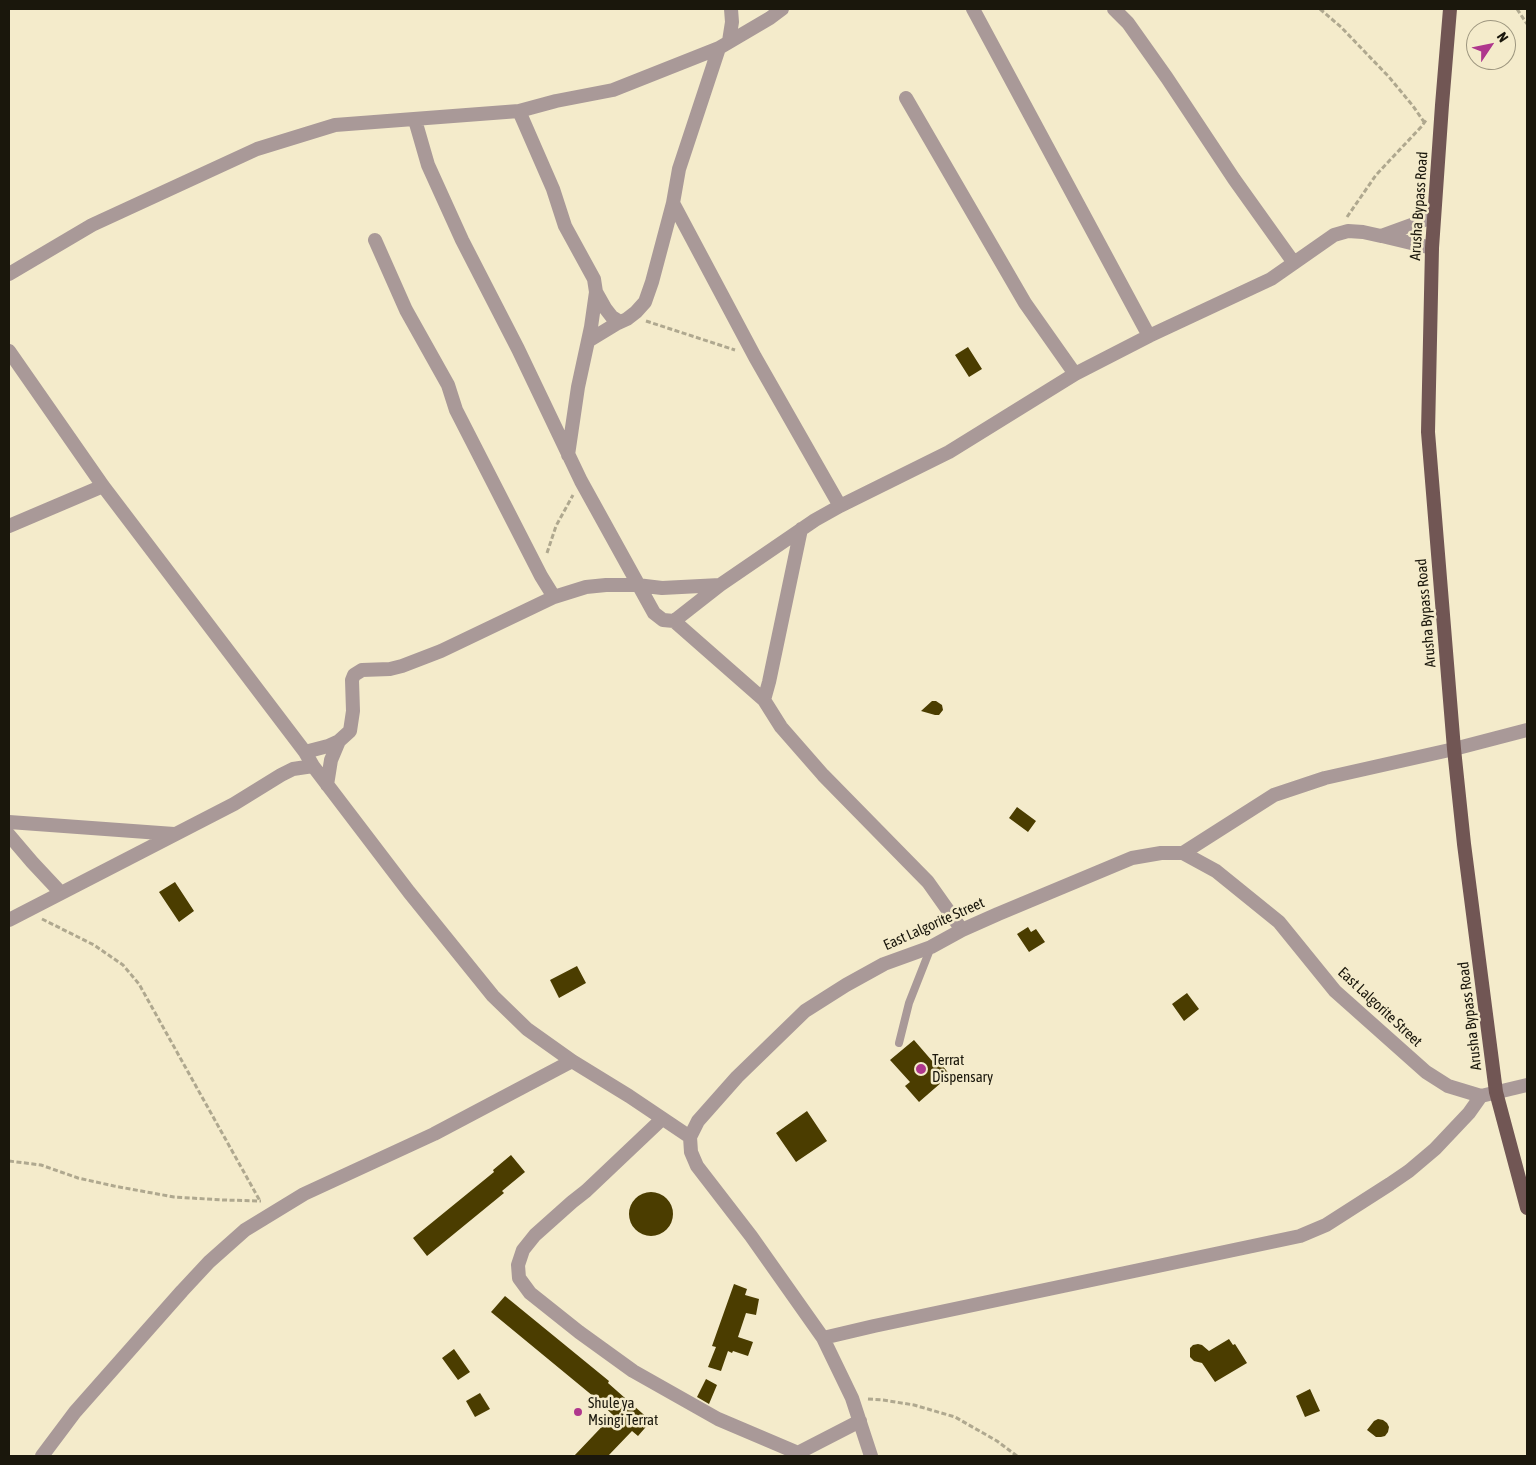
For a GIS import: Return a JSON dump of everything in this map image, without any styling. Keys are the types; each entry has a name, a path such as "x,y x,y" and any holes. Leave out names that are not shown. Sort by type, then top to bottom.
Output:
{"main road":[{"name":"Arusha Bypass Road","path":"1450,9 1432,248 1428,432 1454,749 1496,1092 1527,1208"}],"street":[{"path":"588,341 626,319 645,302 673,203 679,169 732,22 731,9"},
{"path":"9,274 92,225 257,149 335,125 519,111 556,101 613,90 724,45 782,9"},
{"path":"973,9 1149,336"},
{"path":"1114,9 1128,22 1294,263"},
{"path":"906,98 1025,303 1075,374"},
{"path":"519,111 552,189 565,226 594,279 596,292 578,387 568,455"},
{"path":"415,120 428,165 455,223 581,481 654,613 658,618 674,621 764,700 781,727 822,774 928,882 962,930"},
{"path":"673,203 755,357 840,506"},
{"path":"1381,236 1434,216"},
{"path":"674,621 720,585 801,529 840,506 949,452 1075,374 1149,336 1271,279 1334,235 1348,232 1363,232 1432,248"},
{"path":"375,240 406,310 445,378 456,410 540,576 554,597"},
{"path":"596,292 612,316 626,319"},
{"path":"9,351 103,486 305,752 327,785 409,892 493,996 527,1029 572,1061 690,1137 691,1152 697,1166 751,1236 823,1338 852,1398 871,1456"},
{"path":"9,526 103,486"},
{"path":"764,700 801,529"},
{"path":"305,752 339,741 350,731 353,711 352,680 354,675 362,670 390,669 402,666 441,651 554,597 586,587 606,584 662,588 720,585"},
{"path":"1183,854 1274,795 1325,778 1454,749 1527,730"},
{"path":"327,785 331,760 339,741"},
{"path":"9,920 234,804 287,772 293,769 313,766"},
{"path":"9,822 175,834"},
{"path":"9,835 61,893"},
{"name":"East Lalgorite Street","path":"690,1137 698,1121 737,1077 804,1011 846,985 884,964 930,947 962,930 1132,858 1161,853 1183,854 1216,871 1279,922 1335,991 1426,1072 1448,1086 1481,1096"},
{"path":"42,1456 75,1412 176,1297 209,1262 245,1230 304,1194 434,1134 572,1061"},
{"path":"823,1338 1300,1236 1326,1225 1409,1171 1435,1149 1469,1113 1481,1096 1527,1085"},
{"path":"662,1119 586,1191 535,1235 523,1250 518,1265 519,1278 530,1293 579,1332 634,1371 718,1419 795,1455 860,1421"}],"lane":[{"path":"899,1042 909,1002 930,947"}],"path":[{"path":"1320,9 1342,27 1389,77 1424,122"},
{"path":"1517,9 1527,24"},
{"path":"1334,235 1376,175 1442,105"},
{"path":"626,319 755,357"},
{"path":"540,576 556,526 581,481"},
{"path":"27,911 94,945 122,965 139,984 260,1201"},
{"path":"9,1161 41,1165 78,1178 174,1197 269,1200"},
{"path":"852,1398 914,1405 955,1417 996,1441 1017,1456"}],"building":[{"path":"968,347 982,369 969,377 955,355"},
{"path":"932,701 942,705 943,710 939,715 921,711"},
{"path":"1017,807 1036,821 1028,832 1009,818"},
{"path":"175,882 194,911 179,922 159,892"},
{"path":"1028,927 1031,932 1036,929 1045,942 1029,952 1017,934"},
{"path":"577,966 586,983 559,998 550,980"},
{"path":"1187,993 1199,1009 1184,1021 1172,1004"},
{"name":"Terrat Dispensary","path":"914,1040 933,1062 937,1059 950,1075 919,1102 905,1086 910,1082 890,1060"},
{"path":"807,1111 827,1141 796,1162 776,1133"},
{"path":"511,1155 525,1172 502,1191 504,1193 427,1256 413,1238 494,1172 493,1170"},
{"path":"647,1192 655,1192 667,1198 673,1214 667,1230 655,1236 647,1236 635,1230 629,1218 629,1210 635,1198"},
{"path":"734,1284 747,1289 745,1295 759,1299 756,1315 746,1313 738,1337 753,1342 748,1356 728,1351 721,1371 708,1367 716,1347 712,1346"},
{"path":"505,1296 609,1381 608,1383 651,1421 638,1436 632,1431 608,1456 574,1456 613,1415 599,1401 491,1312"},
{"path":"1229,1339 1233,1345 1235,1344 1247,1363 1215,1382 1202,1363 1194,1361 1190,1357 1190,1348 1198,1344 1209,1351"},
{"path":"454,1349 470,1372 458,1380 442,1358"},
{"path":"706,1379 717,1385 709,1404 697,1397"},
{"path":"1310,1389 1320,1411 1305,1417 1296,1396"},
{"path":"480,1393 490,1409 475,1417 466,1401"},
{"path":"1378,1419 1383,1420 1389,1427 1385,1436 1376,1437 1367,1430"}],"place":[{"name":"Terrat Dispensary","path":"921,1069"},
{"name":"Shule ya Msingi Terrat","path":"578,1412"}]}
